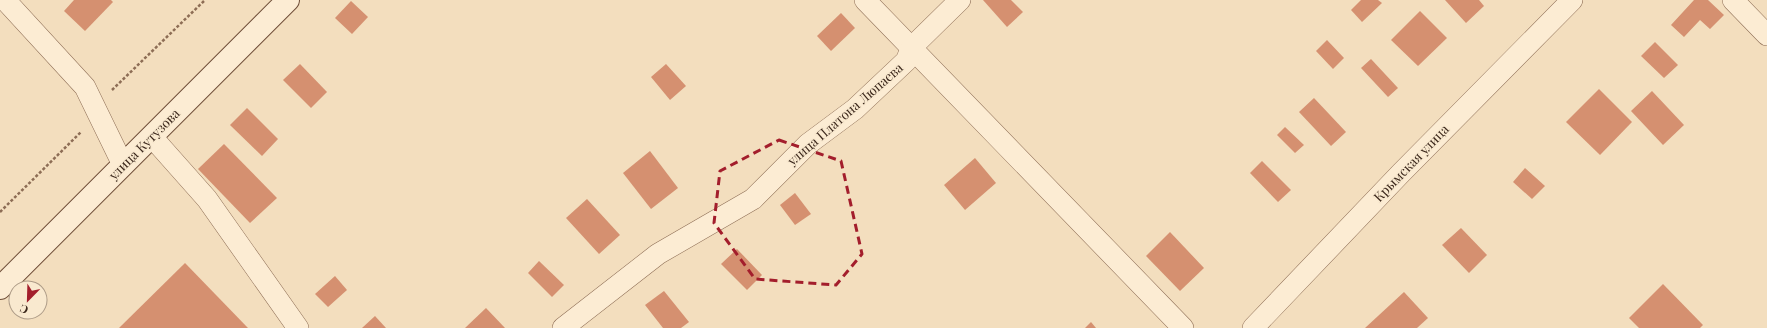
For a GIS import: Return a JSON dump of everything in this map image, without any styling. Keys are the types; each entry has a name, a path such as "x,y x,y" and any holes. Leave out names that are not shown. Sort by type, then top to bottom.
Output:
{"street":[{"path":"5,0 85,87 123,165"},
{"name":"улица Кутузова","path":"0,288 288,0"},
{"path":"865,0 1183,328"},
{"name":"улица Платона Люпаева","path":"563,328 658,254 753,199 808,144 855,109 906,62 912,47 960,0"},
{"name":"Крымская улица","path":"1253,328 1401,173 1572,0"},
{"path":"1733,0 1767,35"},
{"path":"152,137 207,199 298,328"}],"highlighted area":[{"path":"779,140 841,161 862,254 836,285 755,279 714,223 720,171"}],"building":[{"path":"74,0 111,0 113,2 85,31 64,11"},
{"path":"983,0 1011,0 1023,12 1007,27"},
{"path":"1361,0 1378,0 1382,3 1362,22 1351,10"},
{"path":"1445,0 1479,0 1484,6 1466,23"},
{"path":"1694,0 1708,0 1724,15 1710,29 1700,20 1684,37 1671,25"},
{"path":"351,1 368,17 352,34 335,18"},
{"path":"1420,11 1447,38 1418,66 1391,40"},
{"path":"841,13 855,28 831,51 817,36"},
{"path":"1327,40 1344,58 1333,69 1316,51"},
{"path":"1655,42 1678,65 1664,78 1641,56"},
{"path":"1371,59 1398,88 1388,97 1361,68"},
{"path":"300,64 327,92 311,108 283,80"},
{"path":"666,64 686,86 670,100 651,77"},
{"path":"1599,89 1632,122 1600,155 1566,122"},
{"path":"1652,91 1684,125 1663,145 1631,111"},
{"path":"1314,98 1346,132 1331,146 1299,112"},
{"path":"247,108 278,139 262,156 230,125"},
{"path":"1285,127 1304,145 1295,153 1277,135"},
{"path":"224,144 277,198 250,223 198,169"},
{"path":"650,151 678,188 651,209 623,173"},
{"path":"975,158 996,183 965,210 944,185"},
{"path":"1262,161 1291,190 1278,202 1250,173"},
{"path":"1525,168 1545,186 1532,199 1513,182"},
{"path":"795,193 811,214 795,225 780,205"},
{"path":"587,199 620,235 599,254 566,218"},
{"path":"1461,228 1487,255 1469,273 1442,245"},
{"path":"1170,232 1204,268 1180,291 1146,256"},
{"path":"737,249 762,275 747,290 721,264"},
{"path":"539,261 564,285 552,297 528,273"},
{"path":"185,263 248,328 119,328"},
{"path":"335,276 347,290 328,307 315,294"},
{"path":"1663,284 1703,325 1700,328 1639,328 1629,318"},
{"path":"664,291 689,322 681,328 663,328 645,305"},
{"path":"1404,292 1428,318 1417,328 1365,328"},
{"path":"486,308 505,328 465,328"},
{"path":"375,316 386,328 362,328"},
{"path":"1091,322 1096,328 1085,328"}]}
